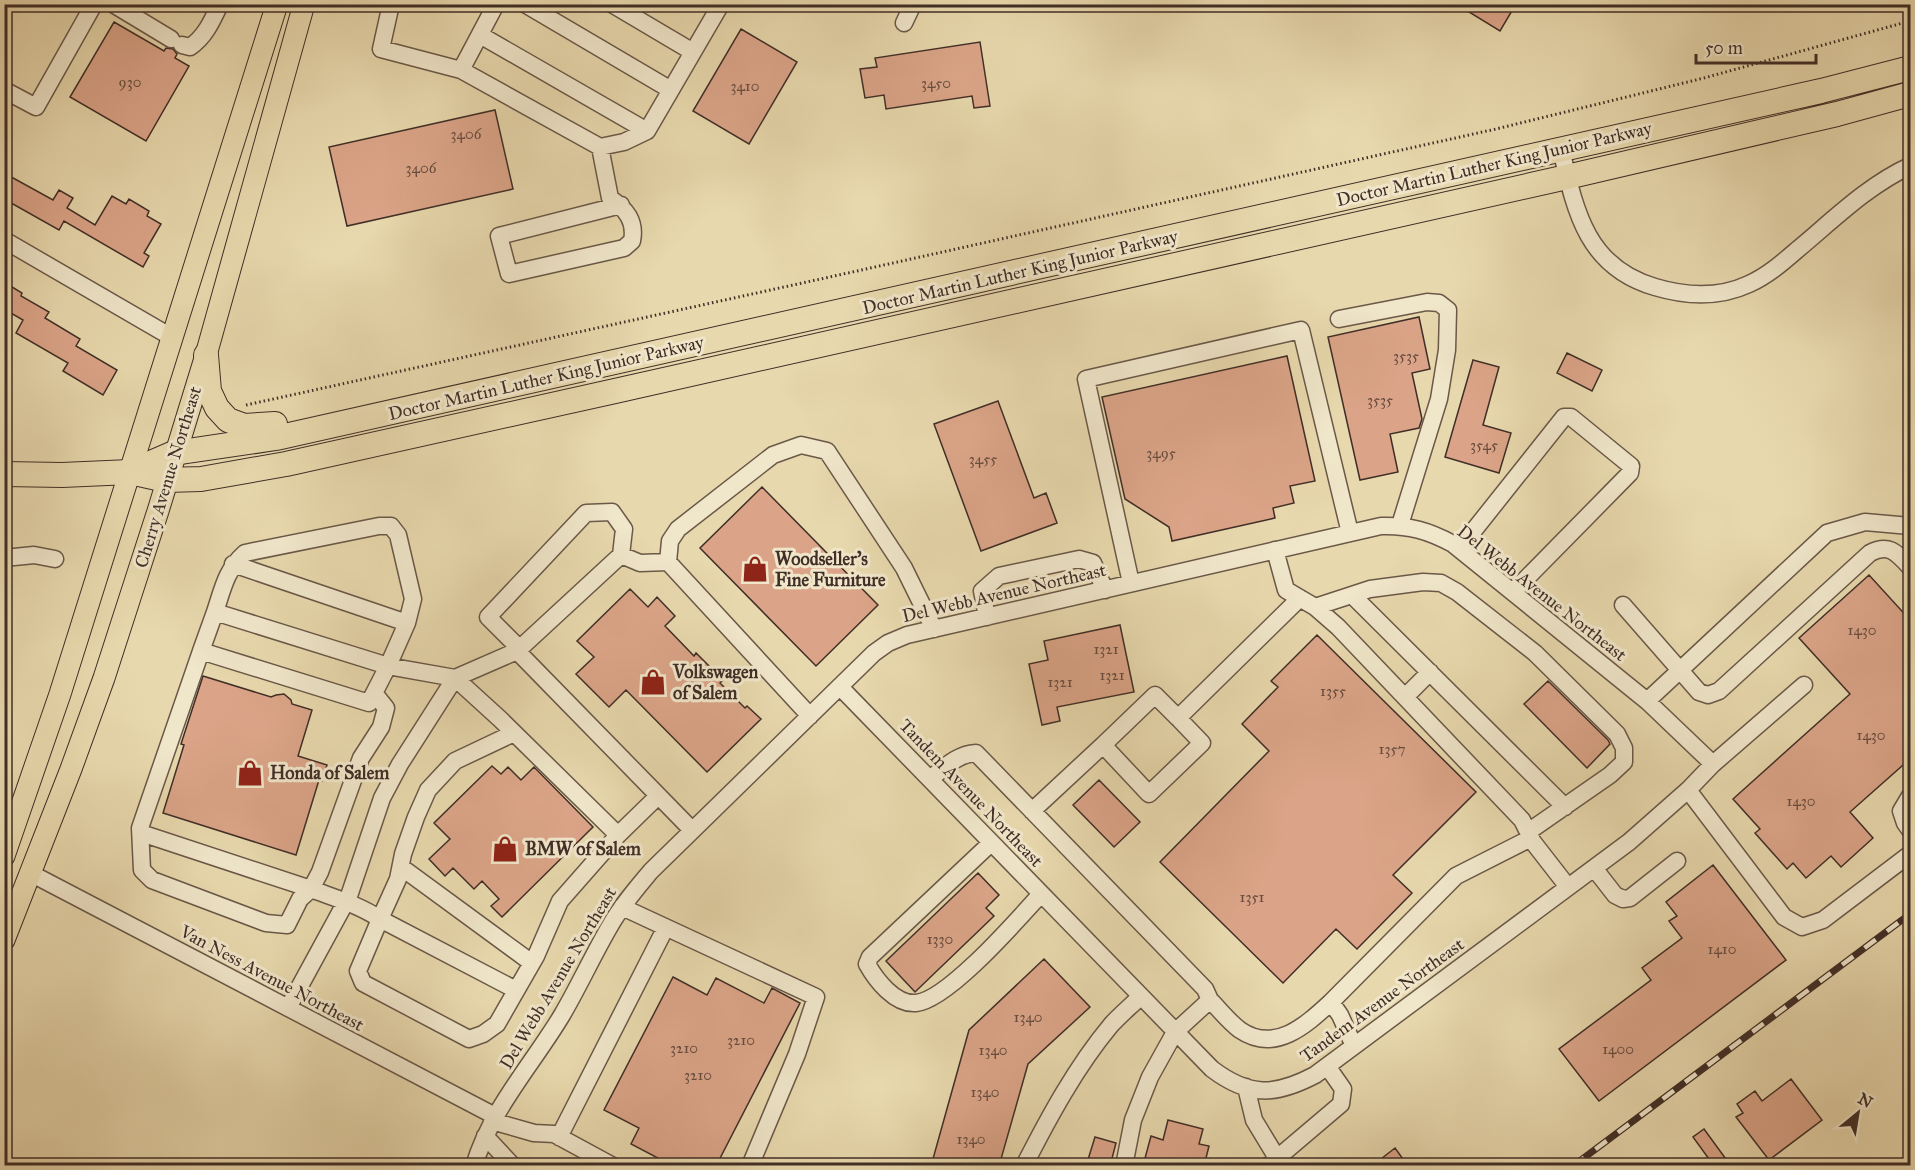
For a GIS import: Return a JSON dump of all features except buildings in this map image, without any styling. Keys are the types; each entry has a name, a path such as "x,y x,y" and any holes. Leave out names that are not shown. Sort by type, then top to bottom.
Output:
{"highway":[{"name":"Doctor Martin Luther King Junior Parkway","path":"130,472 174,453 276,438 1821,91 1911,68"},
{"name":"Doctor Martin Luther King Junior Parkway","path":"4,474 130,472 166,480 201,479 297,462 1567,177 1837,114 1911,94"},
{"path":"206,355 208,391 217,408 228,420 244,426 272,425 468,384 587,369"}],"main road":[{"name":"Cherry Avenue Northeast","path":"4,856 13,820 60,694 277,4"},
{"name":"Cherry Avenue Northeast","path":"4,940 32,874 104,678 158,511 206,355 304,4"},
{"path":"13,820 19,861 32,874"}],"street":[{"path":"4,90 36,107 94,4"},
{"path":"114,4 177,42 190,47 200,40 211,24 220,4"},
{"path":"391,4 381,49 461,70 600,147 624,142 647,131 718,6"},
{"path":"461,70 496,4"},
{"path":"525,4 671,90"},
{"path":"612,4 693,52"},
{"path":"904,23 913,4"},
{"path":"480,34 647,131"},
{"path":"600,147 610,198 621,205 628,214 634,231 632,241 624,248 509,274 499,236 621,205"},
{"path":"1561,148 1573,200 1591,243 1626,276 1676,294 1700,295 1724,292 1748,285 1774,269 1858,200 1911,166"},
{"path":"4,240 173,338"},
{"path":"1339,320 1427,302 1439,303 1448,310 1447,350 1439,399 1400,525"},
{"path":"1131,584 1086,379 1301,330 1350,533"},
{"path":"1460,549 1564,417 1571,417 1631,466 1630,473 1513,592"},
{"path":"810,716 668,562 670,541 678,529 773,455 801,445 827,451 904,568 934,629"},
{"path":"288,1008 346,902 382,798 400,764 455,678 518,650 621,555 624,529 612,512 586,513 488,617 518,650 692,831"},
{"path":"1647,700 1827,533 1865,522 1911,526"},
{"name":"Del Webb Avenue Northeast","path":"474,1166 491,1125 563,1013 610,926 651,871 874,653 888,643 907,635 1350,533 1382,526 1400,525 1434,534 1460,549 1647,700 1713,764"},
{"path":"201,651 369,703 407,623 413,599 398,535 391,526 379,526 245,553 233,564 223,586 140,828 142,870 152,880 266,923 287,925 300,899 311,889 320,872 361,758 381,727 386,708 374,693"},
{"path":"1623,605 1699,692 1708,695 1719,691 1869,553 1880,548 1893,550 1911,567"},
{"path":"1275,550 1286,590 1316,607 1405,697 1522,820 1529,835 1568,886"},
{"path":"4,558 34,555 55,559"},
{"path":"621,555 640,563 668,562"},
{"path":"987,617 982,591 999,576 1080,559 1093,563 1105,590"},
{"path":"233,564 407,623"},
{"path":"930,779 954,759 965,753 976,753 1205,989 1210,1000 1241,1030 1263,1040 1288,1036 1313,1019 1331,1002 1456,876 1529,835 1624,762 1624,748 1617,734 1559,676 1535,653 1466,599 1441,583 1424,582 1380,588 1316,607"},
{"path":"1353,596 1565,807"},
{"path":"1179,718 1300,598"},
{"path":"215,612 388,666 455,678 618,835"},
{"path":"1405,697 1430,672"},
{"name":"Tandem Avenue Northeast","path":"840,687 1212,1069 1225,1079 1246,1087 1276,1091 1295,1085 1327,1066 1629,842 1688,790 1713,764 1804,685"},
{"path":"1032,811 1155,695 1202,743 1149,794 1103,745"},
{"path":"514,733 455,761 428,790 403,854 398,879 358,971 363,983 469,1040 497,1024 532,963 560,901 618,835 658,796"},
{"path":"1688,790 1784,917 1802,927 1823,920 1911,854"},
{"path":"1911,796 1901,811 1905,823 1911,830"},
{"path":"141,833 346,902 516,990"},
{"path":"991,843 870,957 867,964 886,989 905,1001 915,1003 931,999 979,959 1041,894"},
{"path":"1594,868 1615,895 1623,899 1630,898 1677,861"},
{"path":"401,867 532,963"},
{"name":"Van Ness Avenue Northeast","path":"32,874 288,1008 491,1125"},
{"path":"622,907 816,998 797,1054 750,1166"},
{"path":"559,1137 665,928"},
{"path":"1024,1166 1049,1116 1078,1070 1112,1024 1141,996"},
{"path":"1124,1166 1133,1120 1150,1077 1175,1032 1210,1000"},
{"path":"1331,1002 1340,1015 1354,1046"},
{"path":"1246,1087 1254,1120 1273,1162 1341,1104 1343,1089 1327,1066"},
{"path":"491,1125 554,1134 613,1166"},
{"path":"491,1125 513,1166"}],"path":[{"name":"Doctor Martin Luther King Junior Parkway","path":"238,409 245,405 290,394 572,334 1496,129 1704,78 1911,21"}],"railway":[{"path":"1573,1166 1910,914"}],"place":[{"name":"Woodseller's Fine Furniture","path":"755,569"},
{"name":"Volkswagen of Salem","path":"653,682"},
{"name":"Honda of Salem","path":"250,773"},
{"name":"BMW of Salem","path":"505,849"}]}
